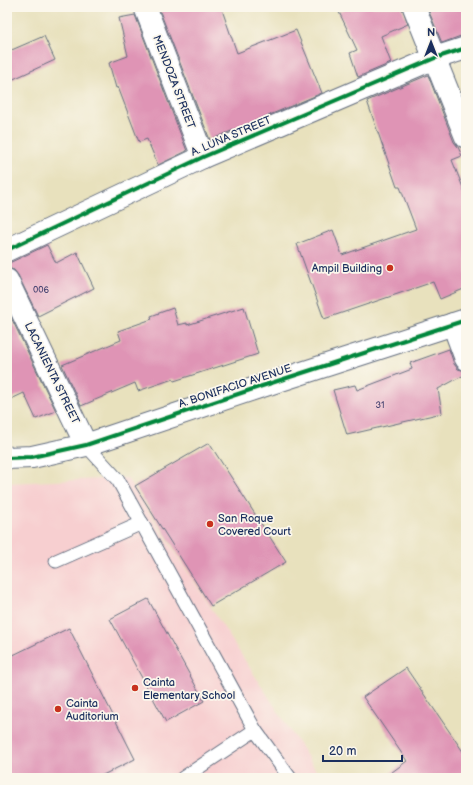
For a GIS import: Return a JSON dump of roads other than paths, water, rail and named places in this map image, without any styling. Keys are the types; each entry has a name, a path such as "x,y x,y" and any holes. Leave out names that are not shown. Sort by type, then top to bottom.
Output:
{"street":[{"name":"MENDOZA STREET","path":"145,7 203,157"},
{"path":"414,7 466,137"},
{"name":"A. LUNA STREET","path":"7,250 203,157 435,58 466,48"},
{"name":"LACANIENTA STREET","path":"7,280 86,445"},
{"path":"460,322 466,358"},
{"name":"A. BONIFACIO AVENUE","path":"7,458 32,456 86,445 252,389 460,322"}],"lane":[{"path":"86,445 118,480 256,730 290,778"},
{"path":"56,561 142,523"},
{"path":"183,778 256,730"}],"place":[{"name":"Ampil Building","path":"390,268"},
{"name":"San Roque Covered Court","path":"210,524"},
{"name":"Cainta Elementary School","path":"135,688"},
{"name":"Cainta Auditorium","path":"58,709"}]}
